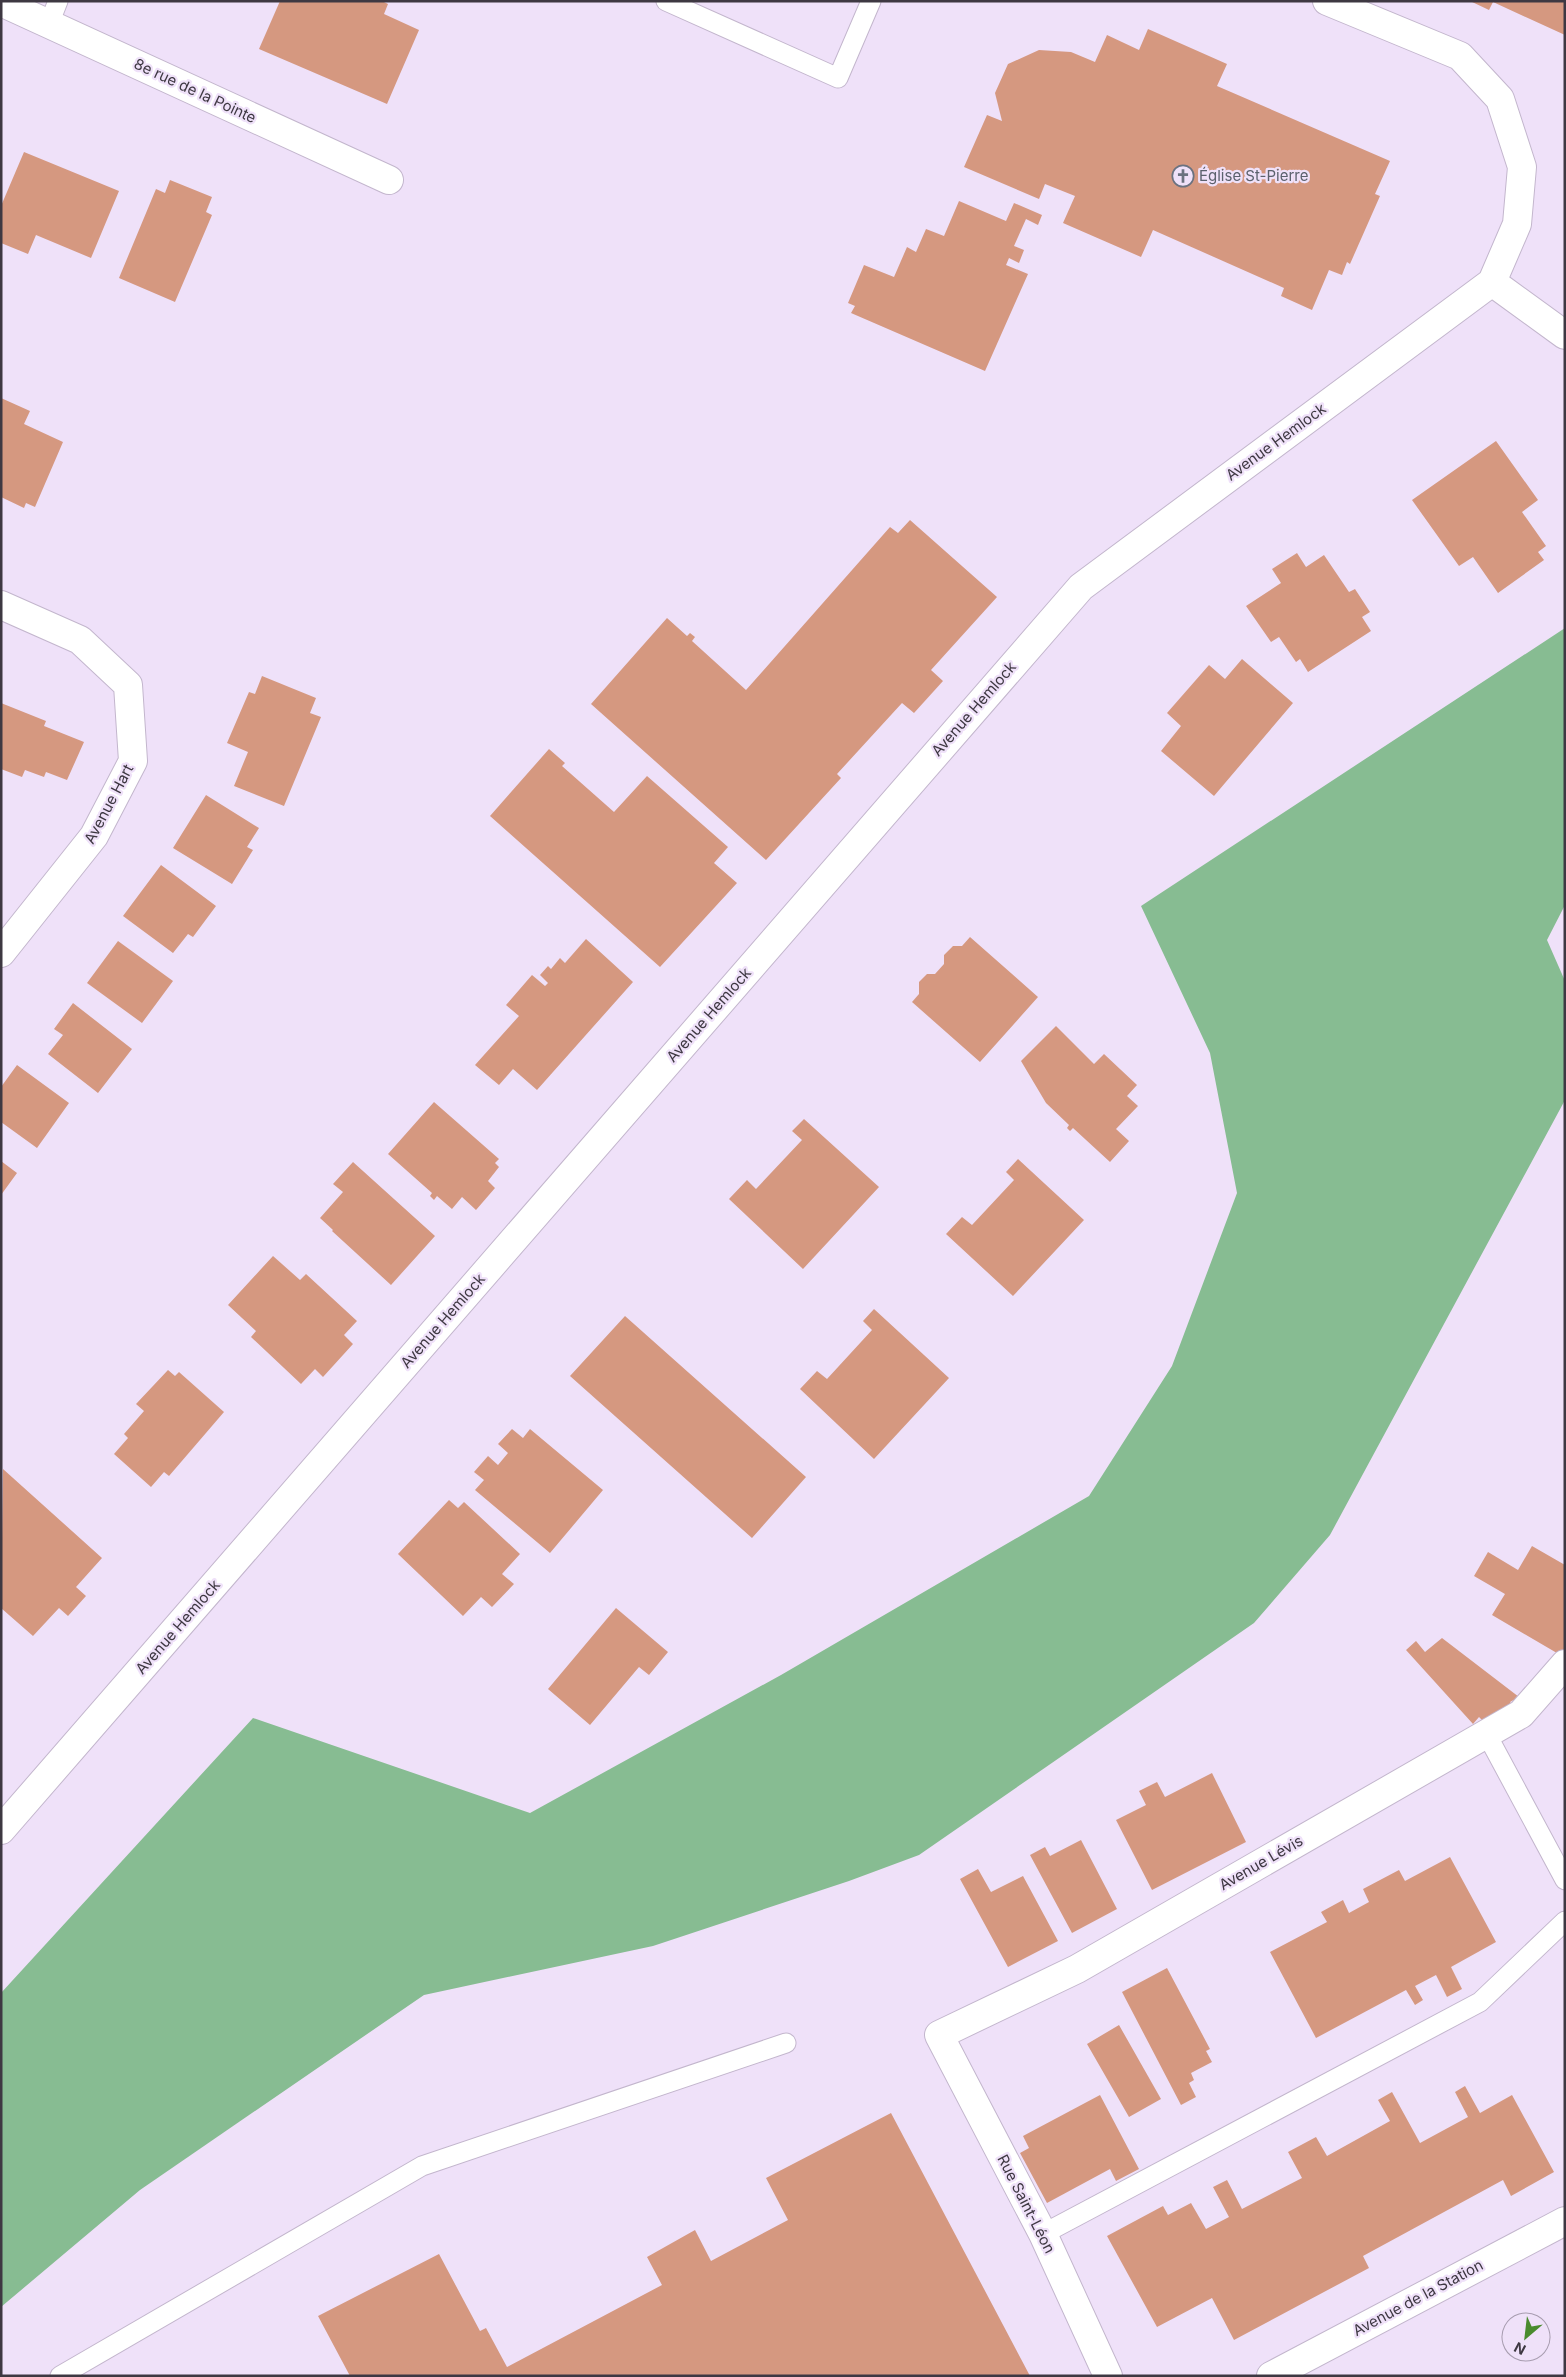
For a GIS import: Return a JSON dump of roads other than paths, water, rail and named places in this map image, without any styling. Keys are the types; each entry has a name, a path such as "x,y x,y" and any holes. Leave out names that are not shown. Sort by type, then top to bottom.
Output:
{"street":[{"path":"1327,1 1460,56 1500,99 1522,167 1517,224 1492,282 1565,335"},
{"name":"8e rue de la Pointe","path":"1,2 54,12 389,180"},
{"name":"Avenue Hemlock","path":"1,1830 1081,587 1492,282"},
{"name":"Avenue Hart","path":"1,605 80,640 128,685 133,761 94,836 1,953"},
{"name":"Avenue Lévis","path":"939,2035 1077,1969 1521,1714 1565,1664"},
{"name":"Rue Saint-Léon","path":"939,2035 1043,2234 1108,2376"},
{"name":"Avenue de la Station","path":"1271,2376 1565,2221"}],"lane":[{"path":"666,1 838,78 871,1"},
{"path":"1486,1733 1565,1880"},
{"path":"1043,2234 1480,2002 1565,1921"},
{"path":"60,2376 422,2166 786,2044"}],"place":[{"name":"Église St-Pierre","path":"1183,176"}]}
